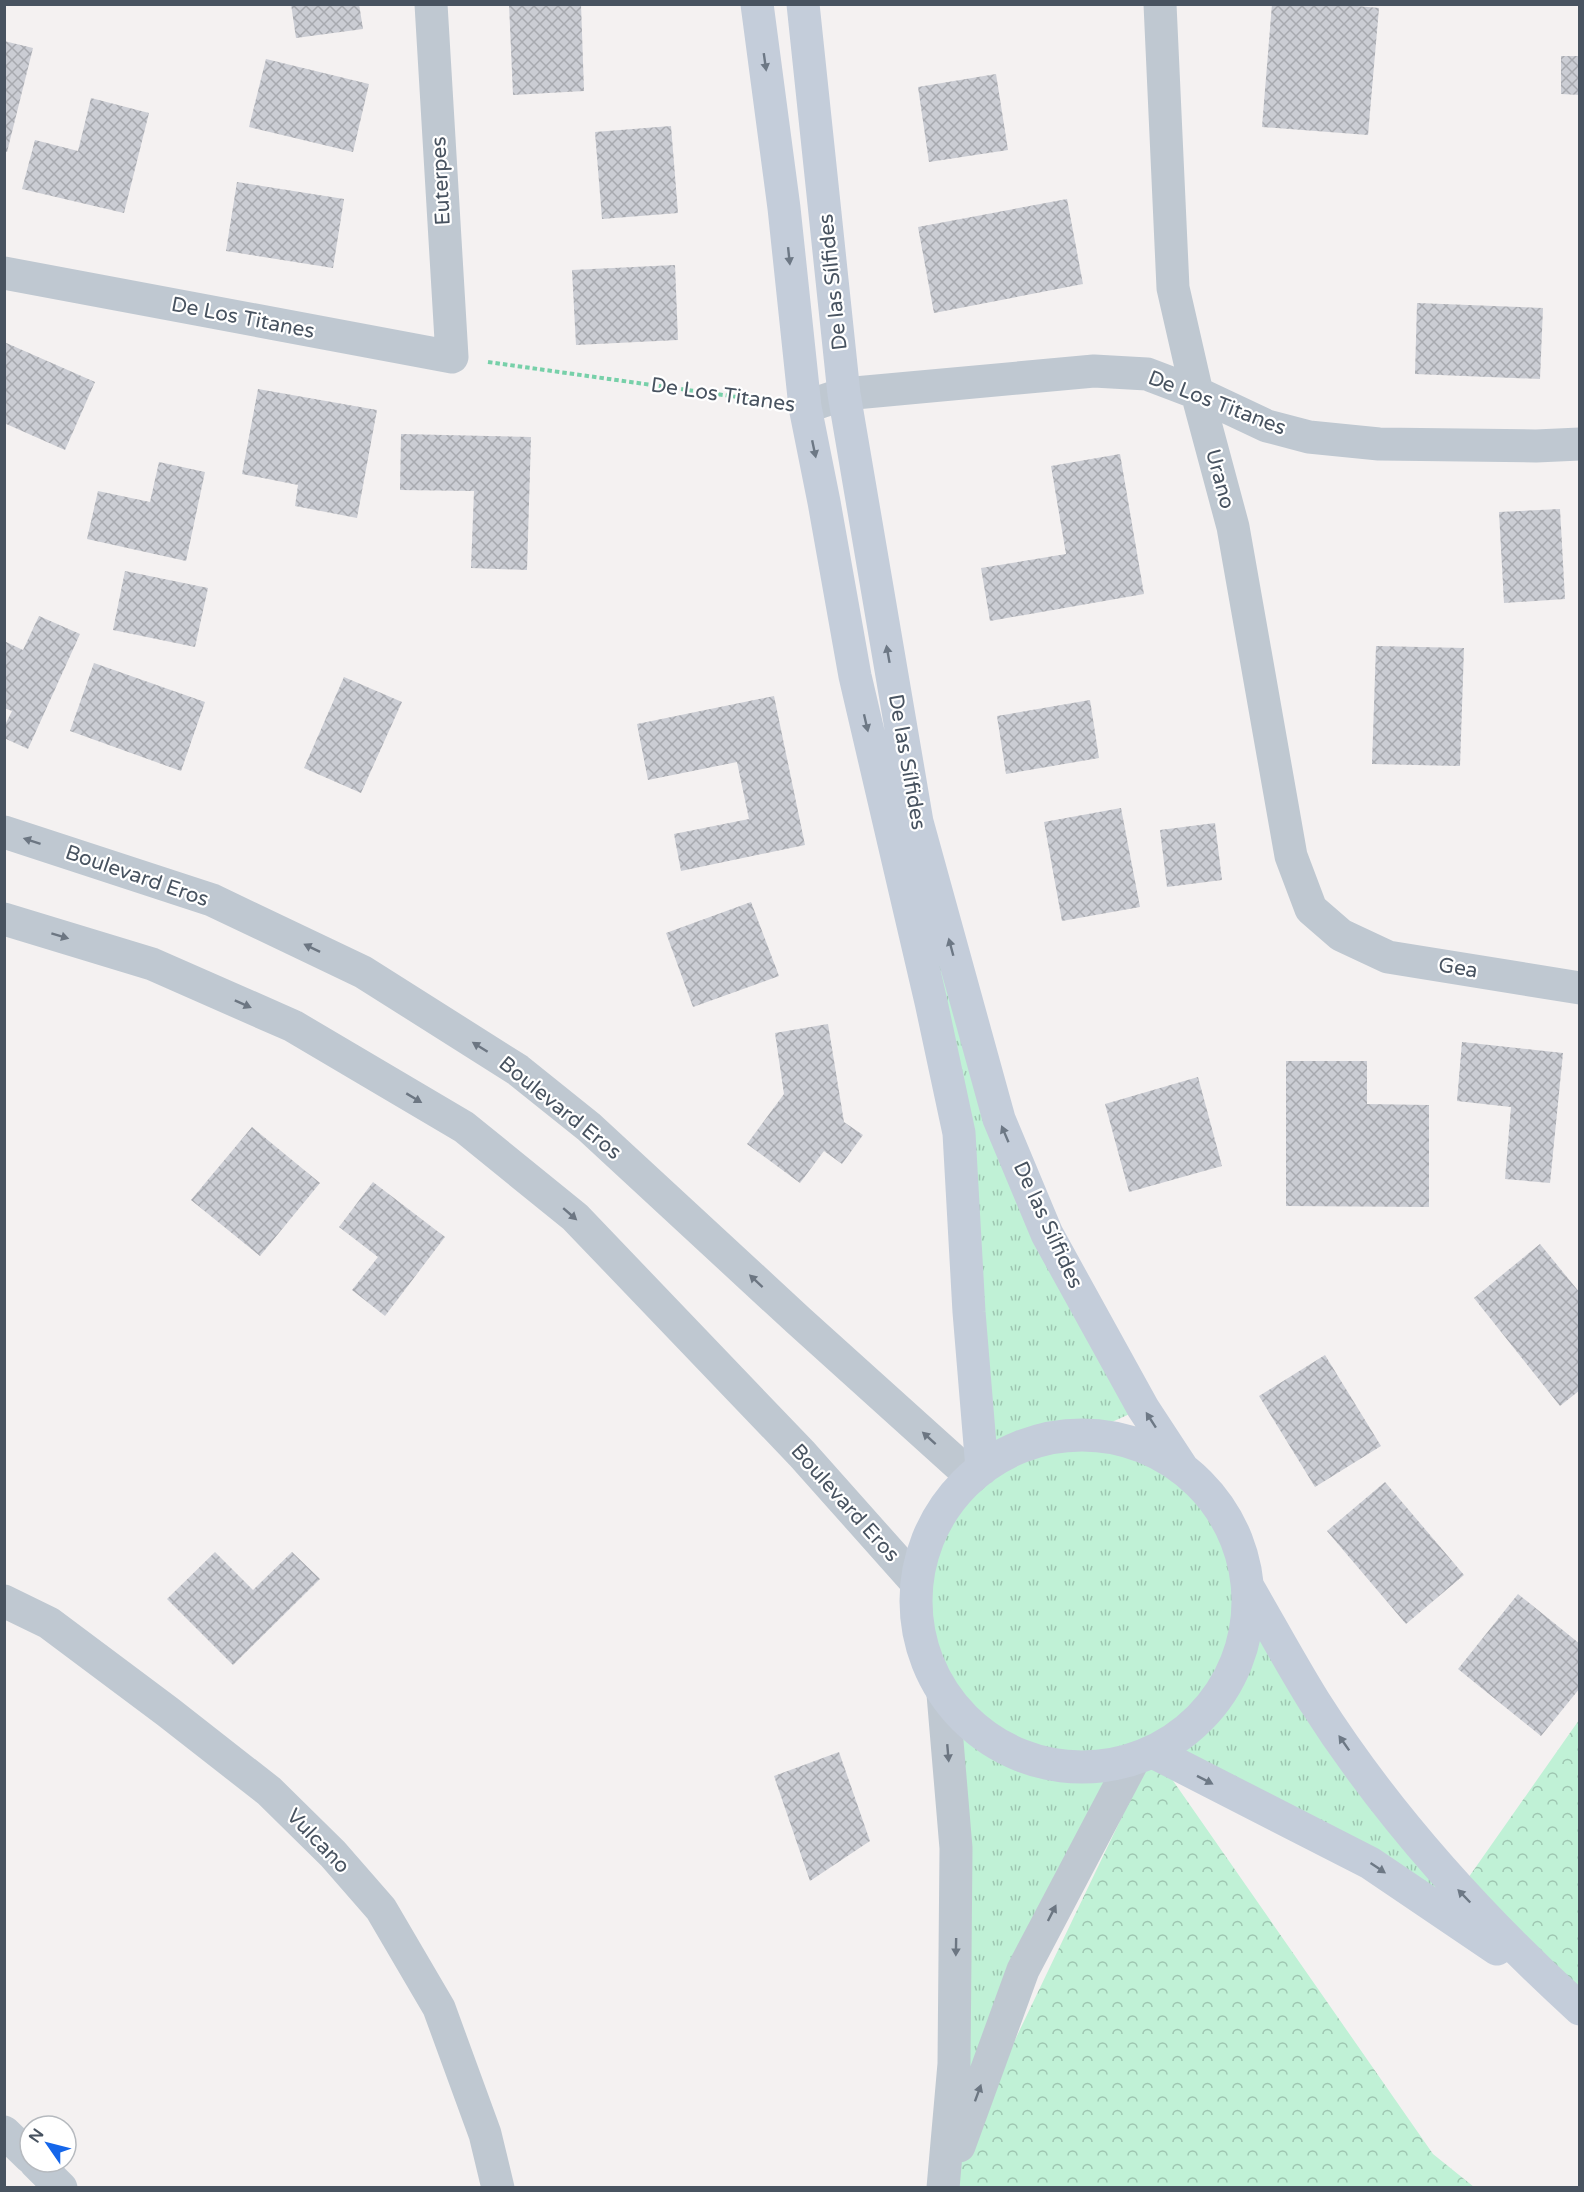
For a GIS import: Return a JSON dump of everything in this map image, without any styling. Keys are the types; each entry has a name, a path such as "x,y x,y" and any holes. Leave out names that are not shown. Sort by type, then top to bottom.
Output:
{"main road":[{"name":"De las Sílfides","path":"757,4 784,208 805,407 855,676 959,1133 977,1473"},
{"name":"De las Sílfides","path":"803,4 844,394 916,822 999,1119 1047,1234 1143,1408 1183,1469"},
{"path":"1082,1434 1119,1439 1153,1450 1183,1469 1215,1501 1238,1541 1248,1587 1245,1636 1227,1684 1196,1724 1143,1756 1080,1768 1027,1759 980,1734 943,1695 926,1659 917,1621 916,1582 923,1552 935,1524 951,1498 977,1473 1013,1450 1047,1439 1082,1434"},
{"path":"1248,1587 1315,1702 1380,1794 1460,1891 1573,2003"},
{"path":"1143,1756 1370,1863 1573,2003"}],"street":[{"name":"Euterpes","path":"431,4 452,357"},
{"name":"Urano","path":"1160,4 1173,288 1197,393 1233,527 1291,856 1311,909 1341,935"},
{"name":"De Los Titanes","path":"4,273 452,357"},
{"name":"De Los Titanes","path":"805,407 844,394 1095,371 1147,374 1197,393 1267,426 1310,437 1379,444 1536,446 1580,444"},
{"name":"Boulevard Eros","path":"4,832 212,900 363,972 518,1070 589,1127 799,1321 977,1473"},
{"name":"Boulevard Eros","path":"4,919 152,964 293,1026 464,1127 575,1217 802,1454 916,1582"},
{"name":"Gea","path":"1341,935 1388,957 1580,988"},
{"name":"Vulcano","path":"4,1602 49,1623 269,1791 333,1854 381,1909 439,2008 485,2134 498,2187"},
{"path":"943,1695 956,1848 954,2064 943,2187"},
{"path":"943,2187 1023,1970 1143,1756"},
{"path":"4,2132 18,2145"},
{"path":"47,2174 61,2187"}],"path":[{"name":"De Los Titanes","path":"452,357 805,407"}],"green space":[{"path":"917,822 999,1119 1143,1408 1083,1435 1128,1452 1170,1472 1204,1503 1229,1543 1248,1587 1504,1954 1153,1752 1133,1761 944,2187 943,1694 926,1668 916,1625 916,1582 932,1537 958,1499 994,1469 1029,1453 982,1469"},
{"path":"1579,1720 1579,2009 1459,1891"},
{"path":"1153,1752 1433,2154 1474,2187 944,2188"}],"building":[{"path":"291,4 359,4 363,29 296,38"},
{"path":"509,4 581,4 584,91 513,95"},
{"path":"1272,4 1336,4 1379,8 1368,135 1262,127"},
{"path":"4,41 33,48 7,152 4,151"},
{"path":"1561,56 1580,56 1580,95 1561,94"},
{"path":"266,59 369,84 353,152 249,127"},
{"path":"996,74 1008,150 929,162 918,87"},
{"path":"91,98 149,113 124,213 22,189 35,140 78,151"},
{"path":"671,126 678,213 602,219 595,132"},
{"path":"237,182 344,199 333,268 226,251"},
{"path":"1067,199 1083,284 934,313 918,227"},
{"path":"675,265 678,340 576,345 572,270"},
{"path":"1417,303 1543,308 1540,379 1415,374"},
{"path":"4,342 95,382 65,450 4,423"},
{"path":"258,389 377,410 357,518 295,506 298,485 242,474"},
{"path":"401,434 531,437 527,570 471,568 474,491 400,490"},
{"path":"1120,454 1144,594 990,621 981,568 1066,554 1051,466"},
{"path":"159,462 205,472 186,561 87,539 98,491 150,502"},
{"path":"1560,509 1565,599 1504,603 1499,512"},
{"path":"125,571 208,588 195,647 113,630"},
{"path":"39,616 80,634 28,749 4,738 4,727 12,711 4,708 4,641 23,650"},
{"path":"1376,646 1464,648 1460,766 1372,764"},
{"path":"94,663 205,702 181,771 70,731"},
{"path":"344,677 402,702 361,793 304,768"},
{"path":"774,696 805,845 681,871 674,834 749,819 737,762 648,780 637,724"},
{"path":"1090,700 1099,758 1006,774 997,716"},
{"path":"1121,808 1140,907 1062,921 1044,822"},
{"path":"1215,823 1222,880 1167,887 1160,830"},
{"path":"751,902 779,976 693,1007 666,933"},
{"path":"828,1024 844,1122 863,1135 842,1164 824,1151 800,1183 747,1144 784,1094 775,1033"},
{"path":"1462,1042 1563,1053 1550,1183 1505,1179 1511,1107 1457,1101"},
{"path":"1286,1061 1367,1061 1367,1104 1429,1105 1429,1207 1286,1206"},
{"path":"1198,1077 1222,1166 1129,1192 1105,1104"},
{"path":"252,1127 320,1183 260,1256 191,1200"},
{"path":"373,1182 445,1237 385,1316 352,1290 378,1257 339,1227"},
{"path":"1540,1244 1580,1293 1580,1390 1560,1406 1474,1298"},
{"path":"1325,1355 1381,1446 1315,1487 1259,1396"},
{"path":"1385,1482 1464,1575 1406,1624 1327,1531"},
{"path":"215,1552 253,1590 292,1552 320,1579 233,1665 167,1599"},
{"path":"1518,1594 1580,1644 1580,1688 1541,1736 1458,1669"},
{"path":"839,1752 870,1841 810,1881 774,1776"}]}
